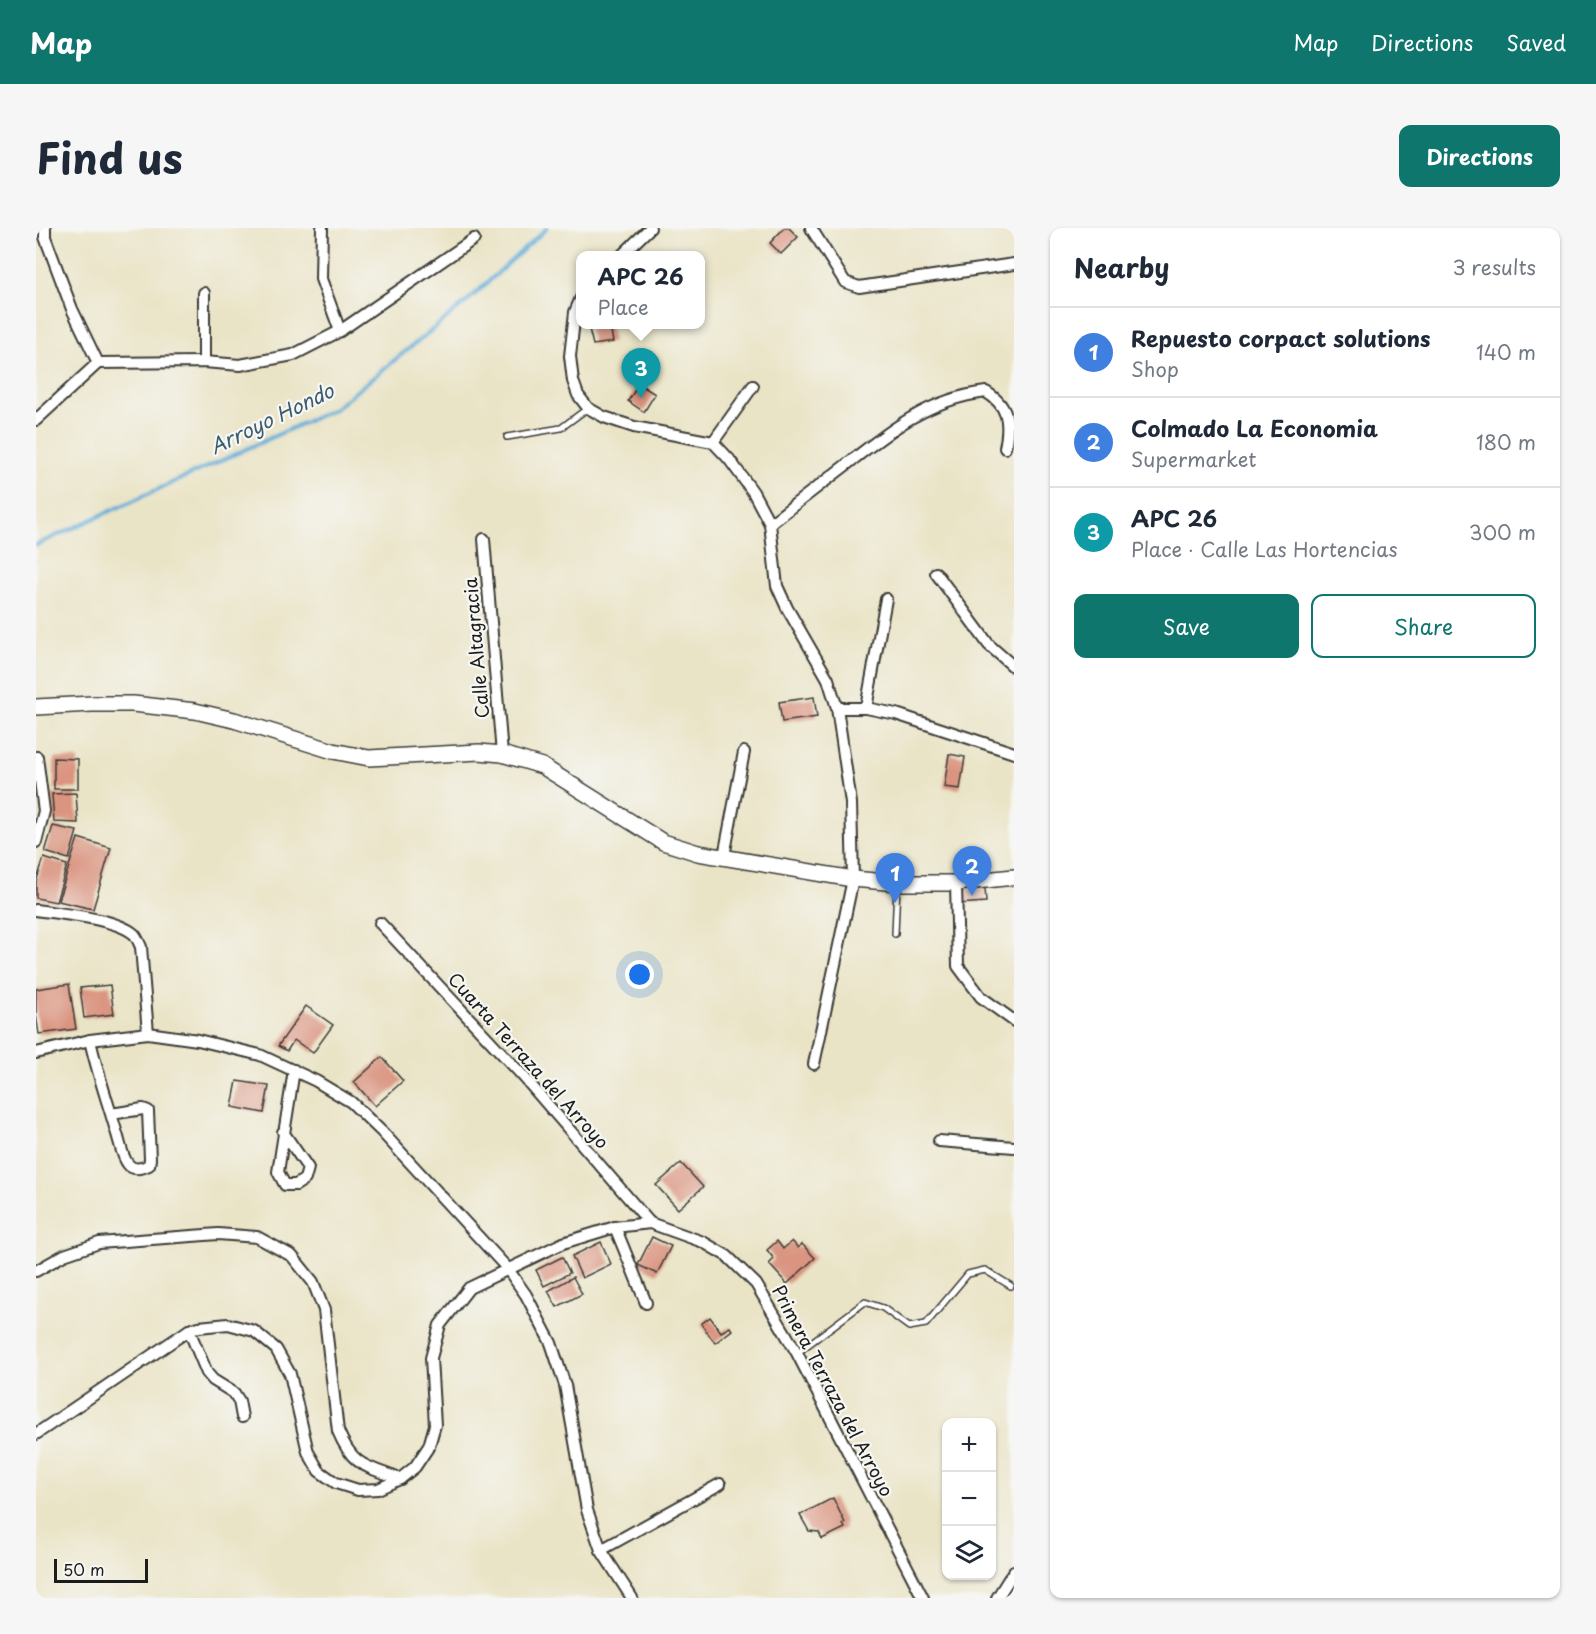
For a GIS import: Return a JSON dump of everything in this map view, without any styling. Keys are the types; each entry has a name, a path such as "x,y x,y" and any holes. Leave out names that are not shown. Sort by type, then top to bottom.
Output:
{"main road":[{"path":"36,708 133,704 195,711 234,720 333,751 369,758 479,752 502,754 542,766 663,842 698,853 853,879 897,883 956,883 1014,877"}],"street":[{"path":"45,228 45,237 72,309 98,363"},
{"path":"322,228 321,279 340,332"},
{"path":"636,251 650,228"},
{"path":"811,228 845,282 859,287 1014,264"},
{"path":"36,420 98,363 204,362 240,365 293,355 340,332 474,239"},
{"path":"204,293 204,362"},
{"path":"576,310 570,363 575,388 588,408 626,425 713,442 743,477 770,524 777,586 787,608 826,674 837,708 851,803 853,879 814,1064"},
{"path":"713,442 753,386"},
{"path":"770,524 889,431 916,413 967,394 986,392 998,400 1009,429 1005,448"},
{"name":"Calle Altagracia","path":"484,539 502,754"},
{"path":"936,573 989,645 1014,667"},
{"path":"866,708 886,599"},
{"path":"837,708 866,708 896,714 1014,753"},
{"path":"723,856 744,752"},
{"path":"36,842 44,811 38,757"},
{"path":"956,883 958,966 981,997 1014,1021"},
{"path":"36,910 105,922 122,927 135,935 141,947 148,1033"},
{"name":"Cuarta Terraza del Arroyo","path":"380,923 522,1075 650,1223"},
{"path":"36,1053 90,1040 148,1033 198,1040 260,1055 294,1070 351,1102 382,1132 507,1268 526,1295 551,1343 565,1385 587,1510 601,1550 632,1598"},
{"path":"90,1040 111,1113 129,1166 143,1168 149,1165 148,1111 143,1109 111,1113"},
{"path":"283,1132 294,1070"},
{"path":"939,1141 1014,1147"},
{"name":"Primera Terraza del Arroyo","path":"400,1479 415,1467 429,1446 435,1425 431,1358 440,1325 469,1288 563,1243 615,1227 650,1223 704,1242 727,1256 756,1284 796,1353 923,1598"},
{"path":"615,1227 646,1303"},
{"path":"36,1271 64,1255 99,1243 218,1234 257,1237 292,1256 313,1282 324,1310 338,1431 346,1449 360,1464 400,1479"},
{"path":"36,1434 189,1330 228,1324 254,1331 276,1349 290,1374 308,1452 319,1471 336,1483 358,1490 378,1489 400,1479"},
{"path":"189,1330 207,1373 213,1380 234,1393 239,1401 242,1417"},
{"path":"601,1550 720,1484"},
{"path":"997,1598 1014,1571"}],"lane":[{"path":"507,437 557,429 565,426 588,408"},
{"path":"895,934 897,883"},
{"path":"796,1353 865,1302 883,1308 909,1327 926,1324 968,1274 986,1270 1011,1286"}],"building":[{"path":"784,228 789,228 798,237 781,254 770,243"},
{"path":"589,329 611,329 613,342 593,345"},
{"path":"639,384 655,394 644,412 628,401"},
{"path":"814,697 817,717 782,722 779,702"},
{"path":"949,754 965,757 960,789 944,787"},
{"path":"54,758 78,759 78,789 54,789"},
{"path":"76,793 78,823 54,822 52,794"},
{"path":"53,826 77,831 69,859 45,852"},
{"path":"78,838 111,848 93,909 58,901"},
{"path":"44,858 67,865 56,902 36,898 36,882"},
{"path":"985,888 986,902 958,904 957,890"},
{"path":"69,984 76,1029 39,1034 36,989"},
{"path":"110,985 114,1014 84,1018 80,988"},
{"path":"306,1006 333,1025 313,1053 294,1040 287,1051 278,1046"},
{"path":"382,1057 403,1081 375,1106 354,1082"},
{"path":"237,1081 269,1086 264,1113 232,1107"},
{"path":"681,1163 703,1187 678,1209 656,1185"},
{"path":"652,1237 671,1246 657,1274 638,1265"},
{"path":"777,1241 783,1249 792,1241 798,1248 802,1244 815,1258 787,1284 769,1264 774,1259 767,1250"},
{"path":"601,1242 611,1264 582,1278 572,1256"},
{"path":"562,1257 570,1273 544,1286 536,1270"},
{"path":"573,1277 582,1294 557,1307 548,1291"},
{"path":"710,1317 721,1332 730,1327 732,1330 715,1343 701,1324"},
{"path":"833,1498 845,1523 843,1524 845,1528 822,1539 819,1532 809,1531 800,1515"}],"waterway":[{"name":"Arroyo Hondo","path":"36,545 334,409 464,304 547,228"}],"place":[{"name":"APC 26","path":"641,398"},
{"name":"Colmado La Economia","path":"972,896"},
{"name":"Repuesto corpact solutions","path":"895,903"}]}
